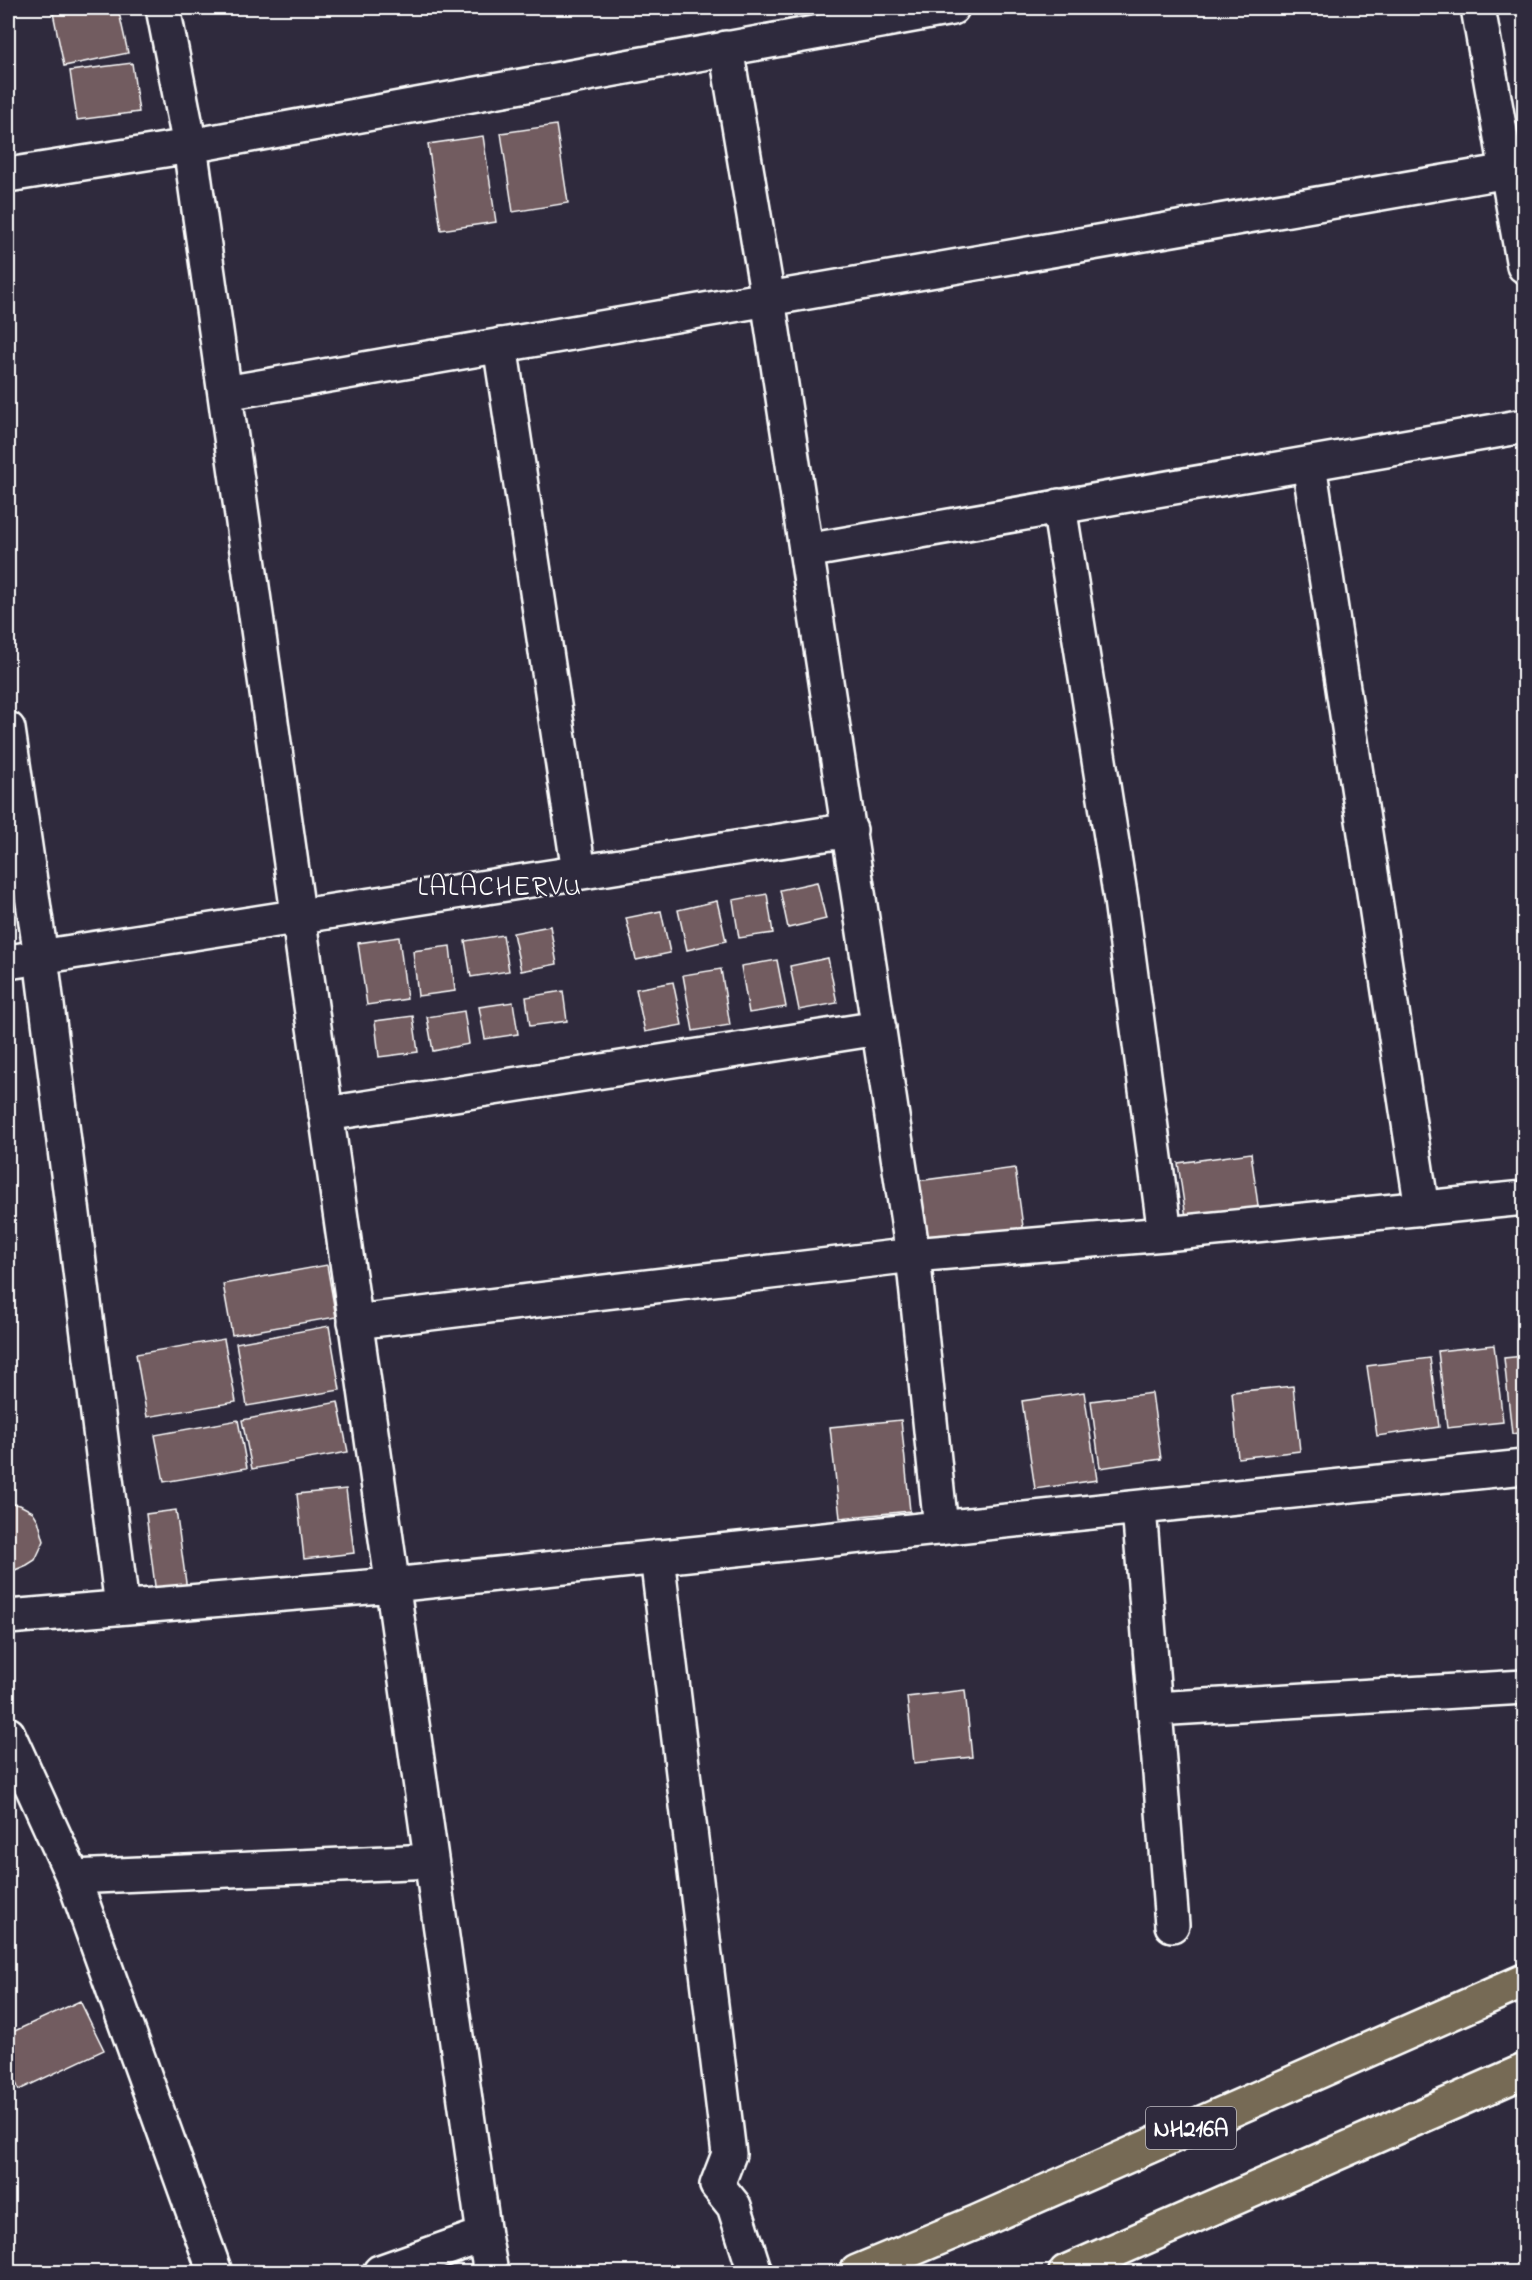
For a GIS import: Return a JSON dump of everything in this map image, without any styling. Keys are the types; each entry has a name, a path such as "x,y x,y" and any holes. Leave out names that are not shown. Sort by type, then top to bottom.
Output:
{"highway":[{"name":"NH216A","path":"857,2272 977,2222 1524,1981"},
{"path":"1066,2272 1524,2071"}],"street":[{"path":"163,8 190,146 491,2272"},
{"path":"8,175 190,146 952,8"},
{"path":"1478,8 1524,266"},
{"path":"726,48 768,299 914,1255 941,1528"},
{"path":"225,393 1508,171"},
{"path":"500,345 579,872"},
{"path":"806,551 1524,426"},
{"path":"1309,464 1422,1209"},
{"path":"1059,506 1121,900 1165,1234"},
{"path":"8,729 41,957 122,1607"},
{"path":"8,962 850,830"},
{"path":"326,1114 879,1028"},
{"path":"356,1322 914,1255 1165,1234 1524,1198"},
{"path":"8,1617 392,1585 1524,1467"},
{"path":"1139,1508 1172,1925"},
{"path":"657,1557 729,2154 717,2185 734,2206 755,2272"},
{"path":"1155,1709 1524,1687"},
{"path":"8,1734 74,1877 215,2272"},
{"path":"74,1877 431,1861"},
{"path":"380,2272 484,2235"}],"building":[{"path":"52,8 118,8 128,53 64,66"},
{"path":"132,63 139,112 77,120 70,71"},
{"path":"556,125 568,203 513,212 501,133"},
{"path":"483,136 496,222 441,230 428,144"},
{"path":"817,882 826,919 788,928 780,890"},
{"path":"767,894 773,933 739,938 733,900"},
{"path":"717,901 726,941 687,950 678,910"},
{"path":"661,911 670,953 636,960 626,918"},
{"path":"550,926 557,964 521,971 513,933"},
{"path":"503,935 509,971 471,977 465,941"},
{"path":"399,937 407,999 367,1005 358,943"},
{"path":"450,946 455,991 418,996 413,951"},
{"path":"828,958 837,1003 799,1010 790,966"},
{"path":"777,960 786,1007 749,1013 741,966"},
{"path":"721,969 730,1025 693,1031 683,975"},
{"path":"673,982 682,1025 645,1032 636,989"},
{"path":"563,991 567,1021 530,1026 526,997"},
{"path":"513,1002 518,1034 485,1039 479,1007"},
{"path":"464,1011 469,1044 433,1051 427,1017"},
{"path":"413,1016 418,1052 379,1057 375,1021"},
{"path":"1251,1153 1259,1213 1187,1224 1178,1163"},
{"path":"1015,1168 1024,1234 926,1247 917,1181"},
{"path":"327,1265 336,1317 232,1335 223,1284"},
{"path":"329,1326 340,1390 247,1406 236,1343"},
{"path":"224,1339 236,1402 147,1417 136,1354"},
{"path":"1494,1345 1503,1422 1447,1428 1438,1351"},
{"path":"1524,1356 1524,1432 1512,1434 1504,1358"},
{"path":"1430,1358 1439,1427 1377,1436 1367,1366"},
{"path":"1293,1386 1300,1451 1238,1458 1232,1392"},
{"path":"1084,1392 1097,1480 1035,1489 1022,1401"},
{"path":"1152,1393 1161,1459 1100,1468 1091,1401"},
{"path":"338,1402 348,1452 252,1469 242,1420"},
{"path":"238,1420 247,1468 164,1482 155,1435"},
{"path":"901,1420 910,1511 840,1518 830,1427"},
{"path":"346,1489 354,1553 304,1559 297,1494"},
{"path":"8,1503 20,1505 33,1512 38,1520 44,1541 35,1560 8,1573"},
{"path":"176,1510 187,1590 156,1594 146,1514"},
{"path":"965,1690 972,1757 914,1763 907,1697"},
{"path":"80,2001 104,2050 19,2090 8,2064 8,2034"}],"district":[{"name":"LALACHERVU","path":"500,885"}]}
